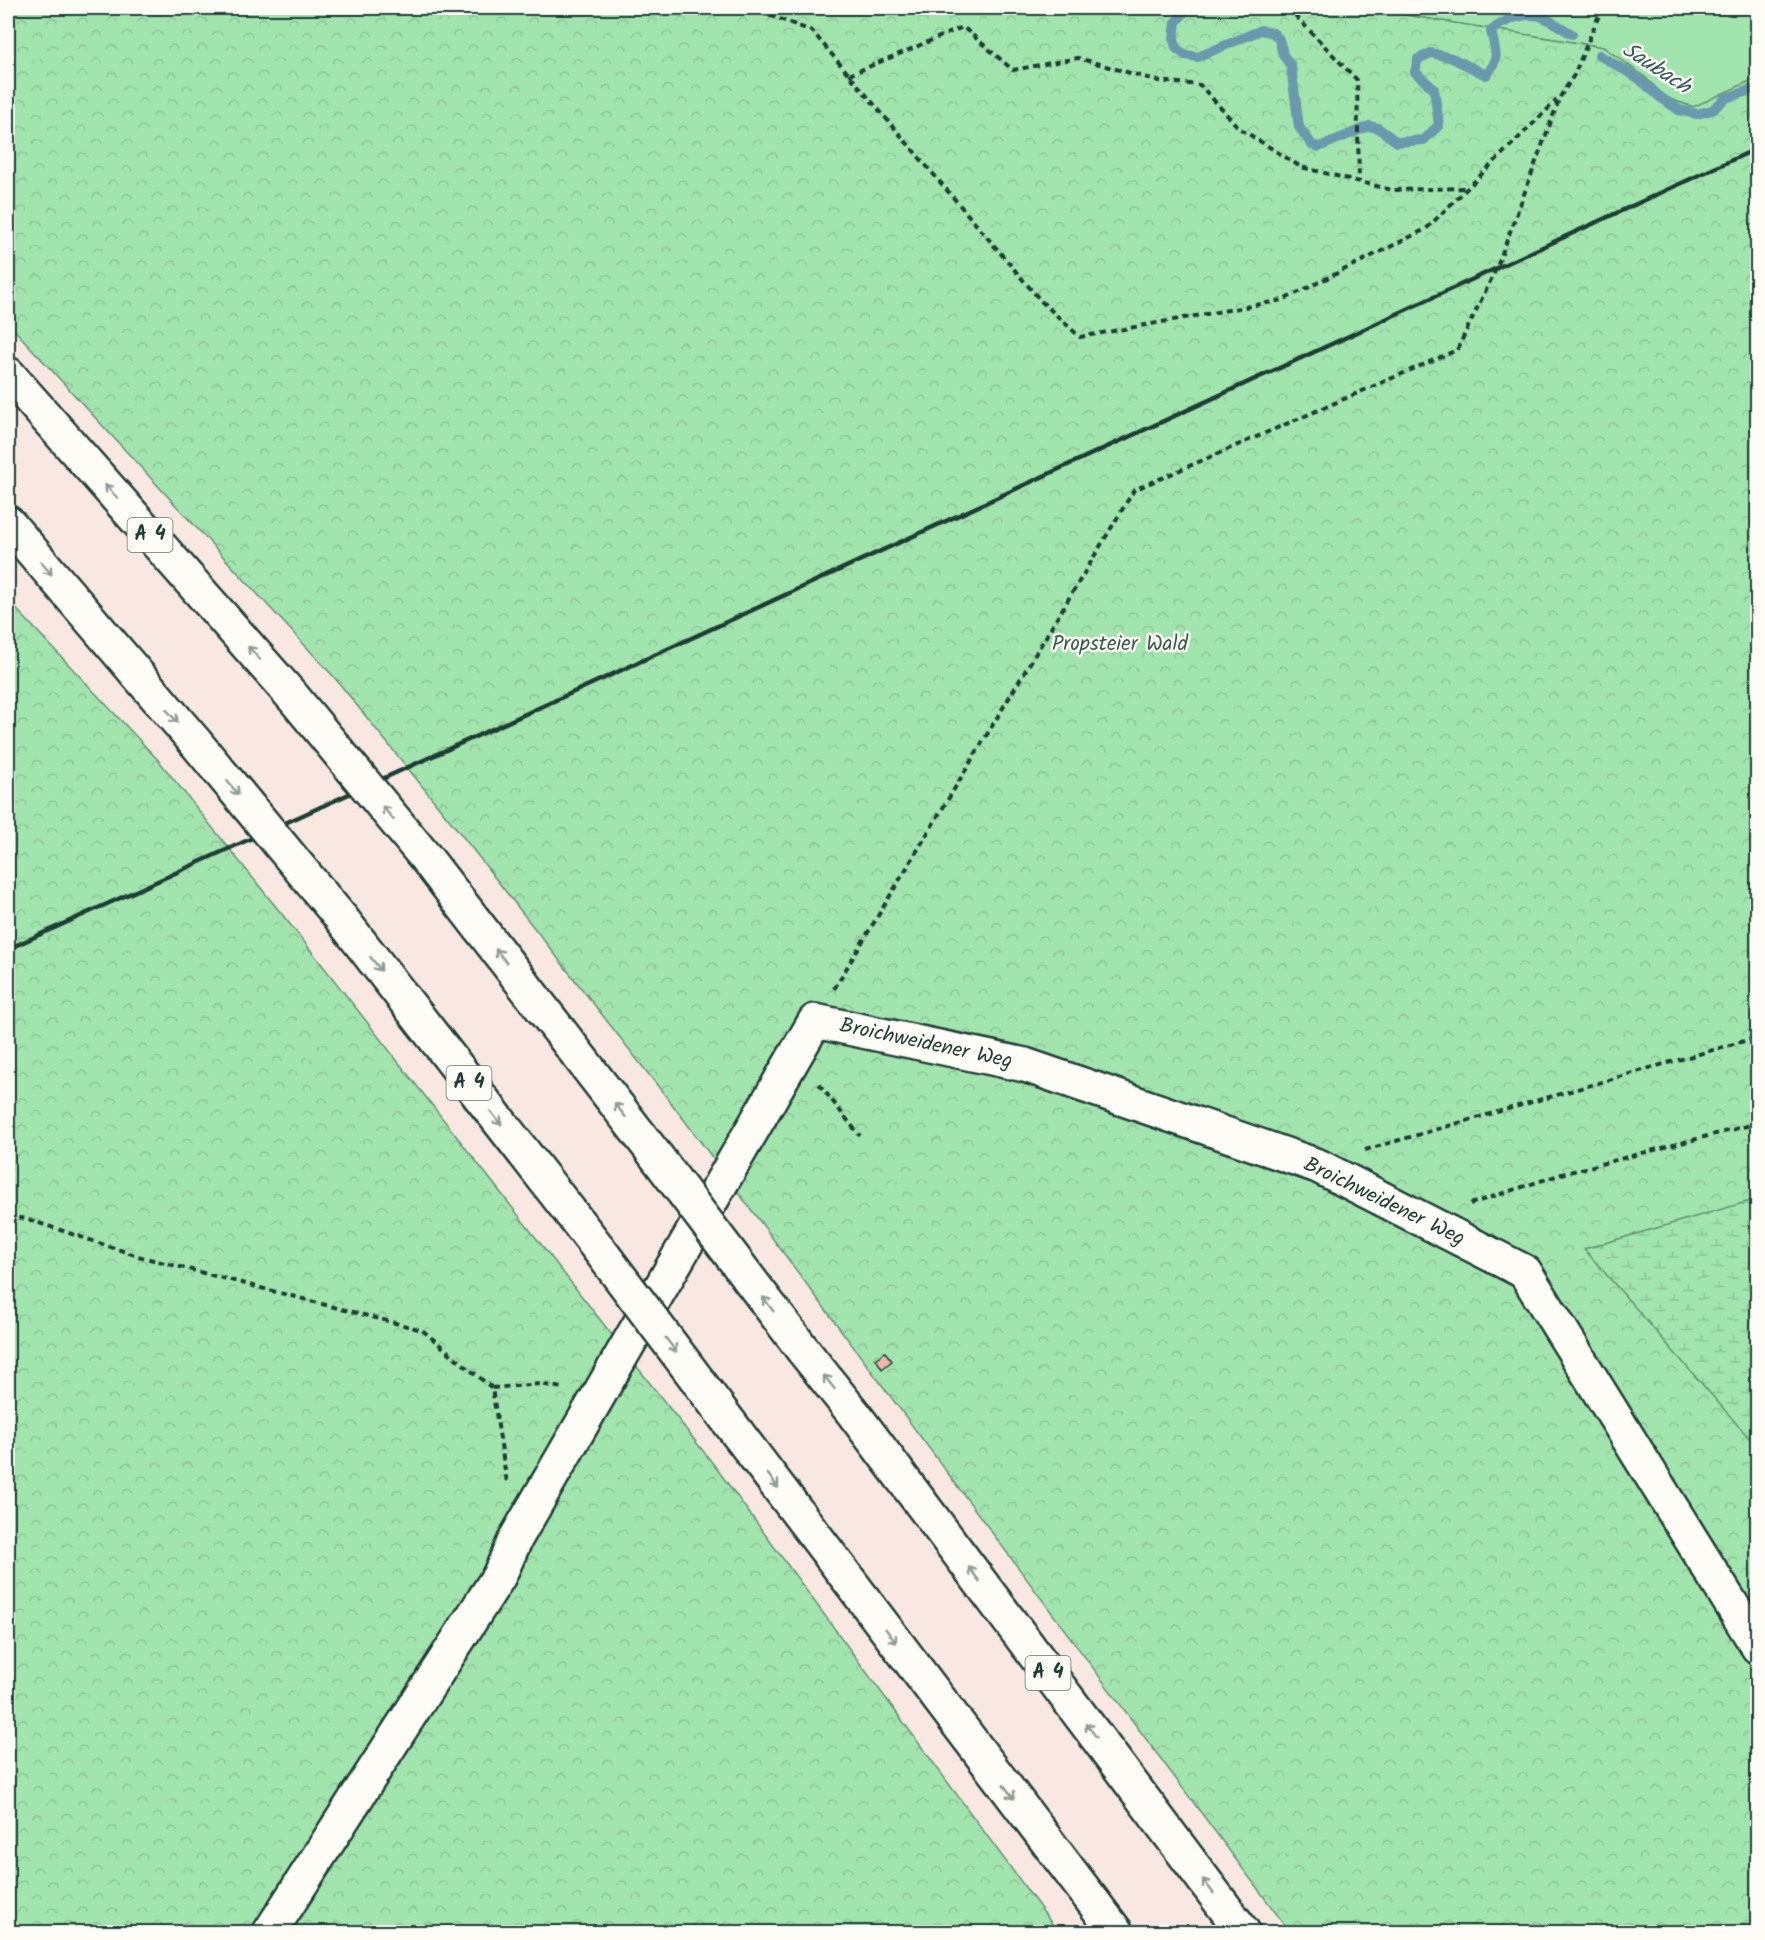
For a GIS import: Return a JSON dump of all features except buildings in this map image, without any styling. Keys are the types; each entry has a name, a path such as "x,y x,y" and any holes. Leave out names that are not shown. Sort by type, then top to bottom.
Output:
{"main road":[{"name":"A 4","path":"8,374 293,697 426,858 854,1414 1243,1932"},
{"name":"A 4","path":"8,523 196,743 340,918 598,1248 1116,1932"},
{"path":"270,1932 499,1575 516,1538 815,1021"},
{"name":"Broichweidener Weg","path":"815,1021 1025,1065 1318,1166 1524,1272 1758,1647"}],"path":[{"path":"750,8 812,31 1041,301 1080,337 1283,300 1426,229 1560,97"},
{"path":"1288,8 1357,80 1359,182"},
{"path":"815,1021 1134,490 1457,350 1497,267 1560,97 1574,75 1602,8"},
{"path":"849,75 963,27 1013,70 1078,58 1158,81 1200,85 1239,128 1301,167 1392,190 1467,188"},
{"path":"1318,1166 1364,1150 1758,1036"},
{"path":"796,1055 860,1136"},
{"path":"1424,1220 1562,1174 1758,1123"},
{"path":"8,1216 27,1219 138,1256 422,1330 492,1388 516,1538"},
{"path":"492,1388 540,1384 598,1395"}],"green space":[{"name":"Propsteier Wald","path":"8,8 1377,8 1381,11 1603,47 1645,77 1666,98 1693,107 1757,78 1757,1932 1290,1932 682,1117 460,833 334,677 8,323"},
{"path":"1377,8 1757,8 1757,78 1694,107 1666,98 1645,77 1603,47 1380,11"},
{"path":"8,600 159,761 305,943 714,1465 1058,1932 8,1932"},
{"path":"1758,1199 1757,1447 1584,1249"}],"waterway":[{"name":"Saubach","path":"1188,8 1176,22 1174,39 1176,48 1185,55 1198,57 1261,30 1273,33 1279,39 1283,55 1291,66 1299,127 1312,145 1319,147 1369,126 1378,128 1397,142 1424,140 1439,125 1434,89 1415,72 1418,59 1431,53 1452,58 1486,75 1495,59 1491,31 1507,21 1526,15 1539,16 1572,34"},
{"name":"Saubach","path":"1599,55 1638,78 1679,110 1697,114 1712,110 1726,98 1758,88"}],"railway":[{"path":"8,949 1758,148"}]}
